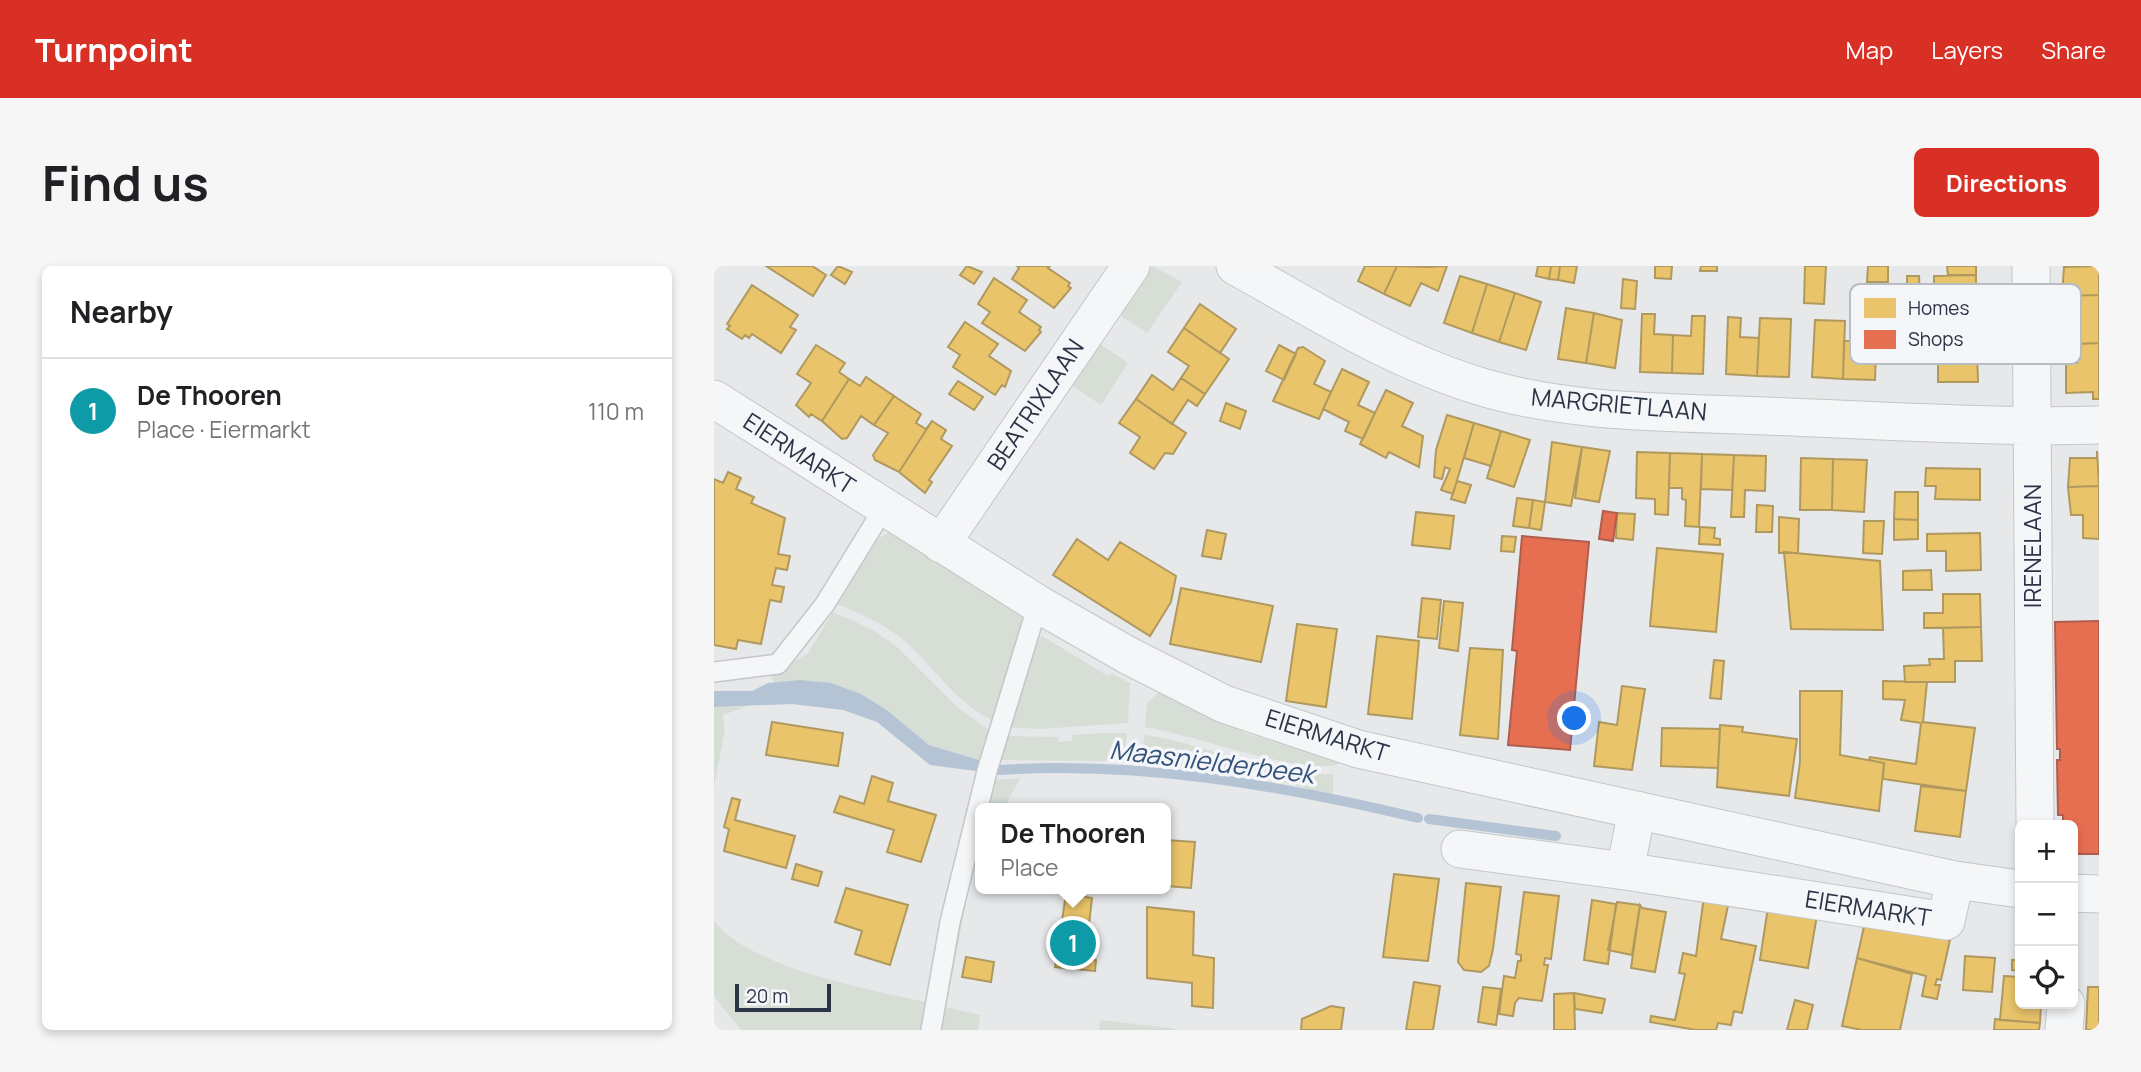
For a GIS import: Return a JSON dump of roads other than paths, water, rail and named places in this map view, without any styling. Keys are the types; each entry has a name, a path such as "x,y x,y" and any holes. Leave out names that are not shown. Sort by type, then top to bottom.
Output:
{"street":[{"name":"BEATRIXLAAN","path":"941,544 1131,266"},
{"name":"MARGRIETLAAN","path":"1236,266 1390,351 1480,387 1531,400 1653,411 2032,427 2099,425"},
{"name":"IRENELAAN","path":"2031,266 2031,284"},
{"name":"IRENELAAN","path":"2032,364 2035,820"},
{"name":"EIERMARKT","path":"714,399 1038,604 1129,656 1224,704 1358,749 1955,880 2015,888"},
{"path":"1625,871 1637,810"},
{"name":"EIERMARKT","path":"1460,849 1625,871 1946,921 1955,880"},
{"path":"2078,893 2099,894"},
{"path":"2064,1030 2066,1009"}],"lane":[{"path":"714,672 778,664 825,604 884,508"},
{"path":"979,803 1038,604"},
{"path":"931,1030 950,922 975,821"}],"water":[{"path":"800,680 831,683 861,694 888,711 929,745 979,760 976,771 930,765 877,722 843,710 792,704 714,707 714,691 752,691 768,683"}],"waterway":[{"name":"Maasnielderbeek","path":"999,770 1105,769 1210,778 1314,795 1418,818"},
{"name":"Maasnielderbeek","path":"1429,819 1556,836"}],"place":[{"name":"De Thooren","path":"1073,943"}]}
